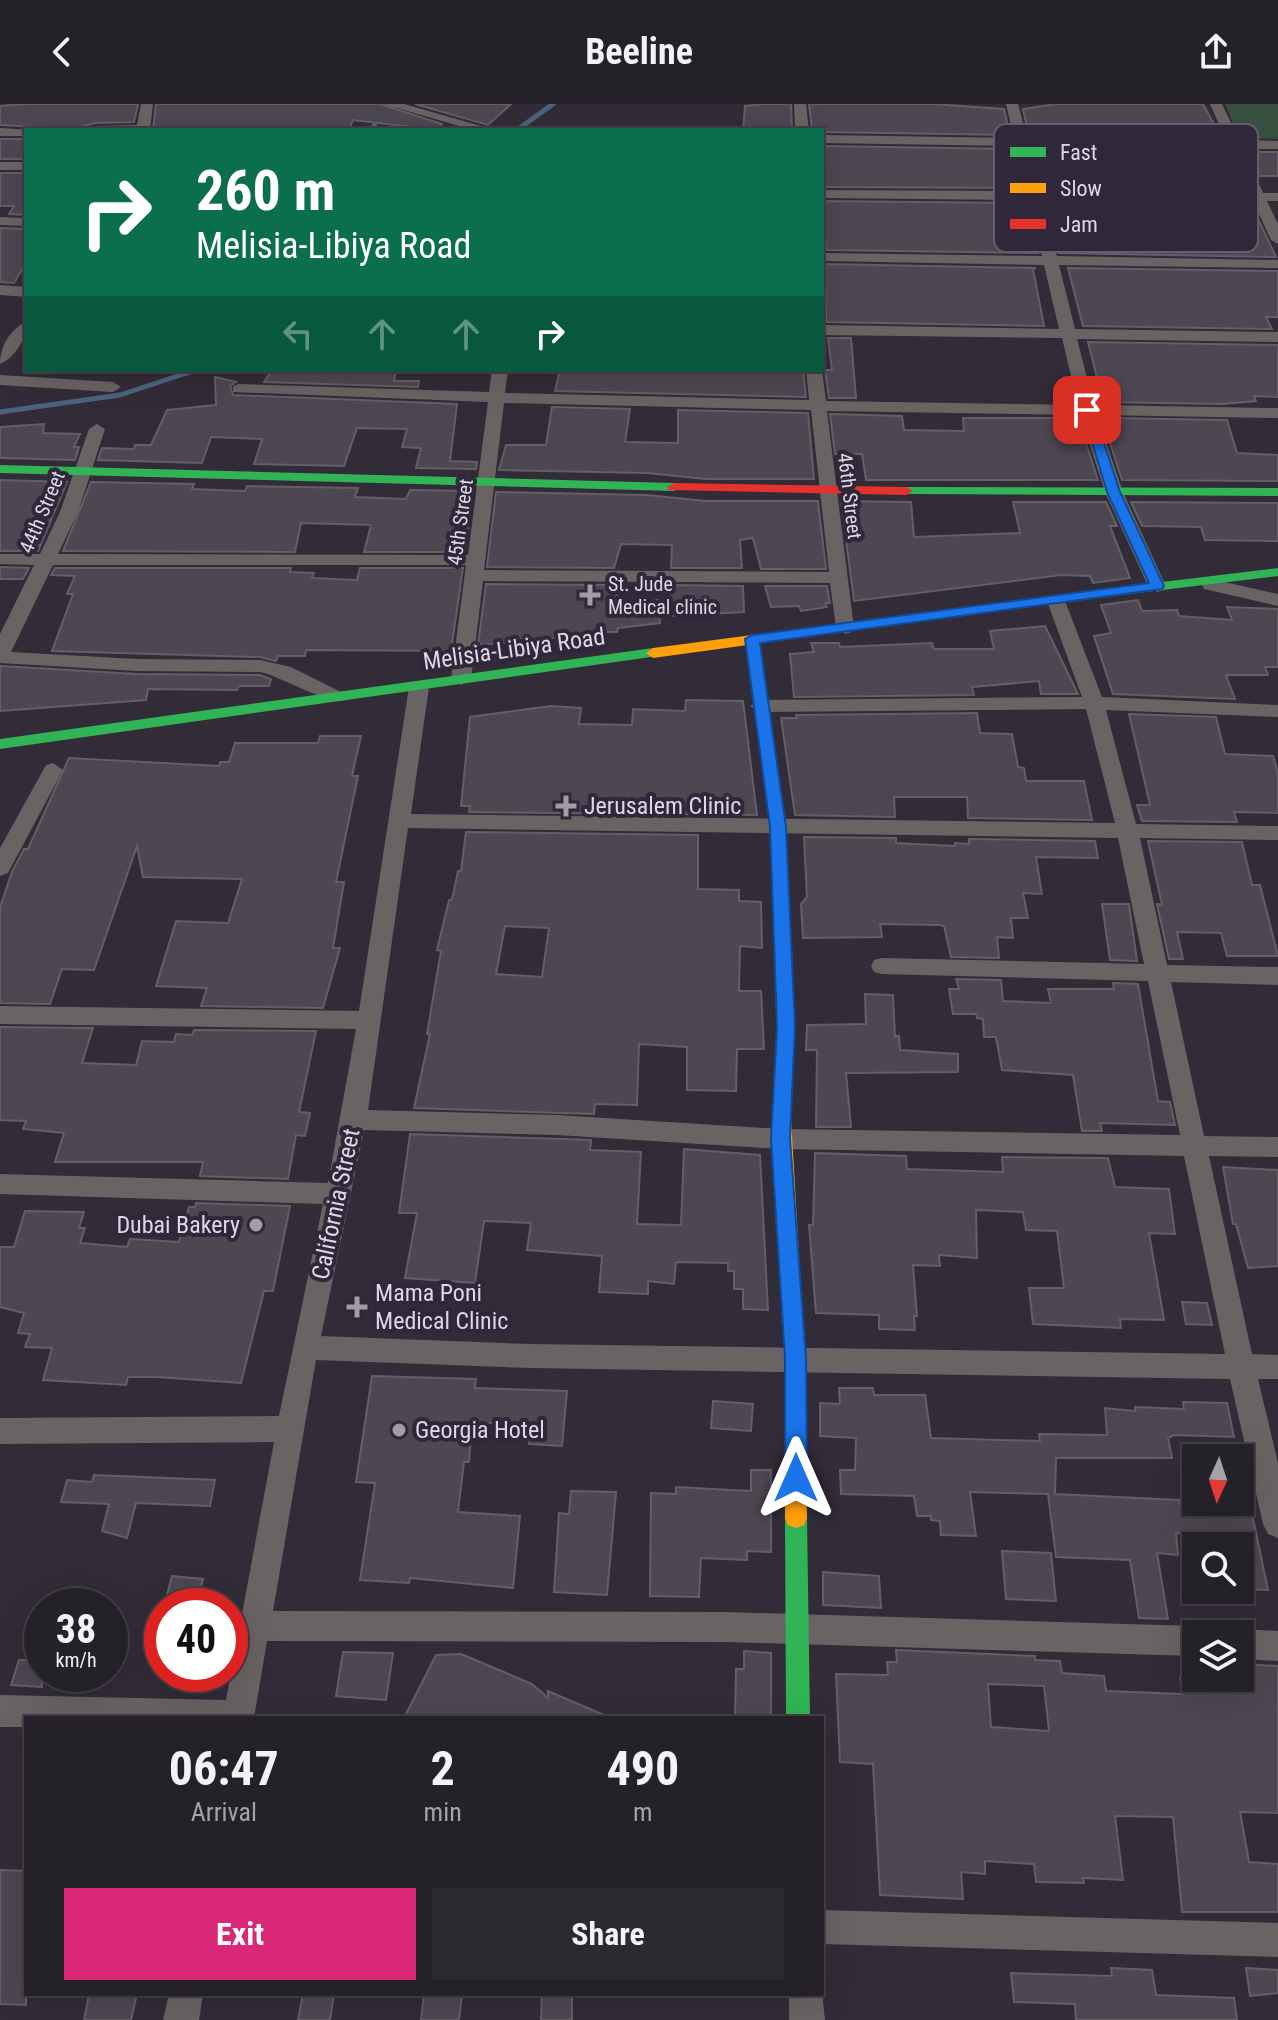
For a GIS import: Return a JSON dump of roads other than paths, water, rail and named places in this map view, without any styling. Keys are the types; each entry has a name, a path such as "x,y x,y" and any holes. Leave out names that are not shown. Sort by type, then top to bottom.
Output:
{"street":[{"path":"143,128 147,104"},
{"path":"389,104 480,128"},
{"path":"800,104 802,128"},
{"path":"1012,104 1017,124"},
{"path":"1216,104 1225,124"},
{"path":"0,132 24,132"},
{"path":"824,139 994,141"},
{"path":"1258,145 1278,145"},
{"path":"0,166 24,166"},
{"path":"824,194 994,195"},
{"path":"1278,197 1258,196 1278,240"},
{"path":"0,221 24,222"},
{"path":"1049,252 1087,410 1114,492 1157,586"},
{"path":"824,257 1278,264"},
{"path":"0,290 24,292"},
{"path":"0,359 24,329"},
{"path":"824,330 1278,337"},
{"name":"45th Street","path":"461,679 500,372"},
{"name":"46th Street","path":"814,372 845,628"},
{"path":"0,380 113,387"},
{"path":"239,389 1278,413"},
{"name":"44th Street","path":"0,655 69,512 97,429"},
{"path":"0,469 647,484 706,490 1278,492"},
{"path":"0,559 838,578"},
{"name":"Melisia-Libiya Road","path":"0,744 752,639 1157,586 1211,585 1278,572"},
{"path":"1211,585 1278,600"},
{"path":"1056,601 1094,703 1127,830 1193,1146 1278,1524"},
{"path":"752,639 778,827 786,1027 781,1139 795,1358 798,1716"},
{"path":"0,655 137,665 260,666 284,671 339,696"},
{"name":"California Street","path":"238,1716 305,1348 354,1120 419,687"},
{"path":"760,706 1094,703 1278,711"},
{"path":"2,859 53,770"},
{"path":"398,821 1278,833"},
{"path":"882,966 1278,976"},
{"path":"0,1015 370,1020"},
{"path":"354,1120 557,1125 781,1139 1278,1147"},
{"path":"0,1184 340,1194"},
{"path":"305,1348 530,1356 1278,1367"},
{"path":"0,1431 290,1429"},
{"path":"256,1626 567,1624 1029,1632 1182,1640"},
{"path":"1254,1645 1278,1646"},
{"path":"0,1711 198,1716"},
{"path":"824,1927 1278,1940"},
{"path":"181,2020 186,1996"},
{"path":"806,1996 807,2020"}],"waterway":[{"path":"373,128 379,116 395,104"},
{"path":"520,128 553,104"},
{"path":"0,412 120,395 190,372"}],"place":[{"name":"St. Jude Medical clinic","path":"590,595"},
{"name":"Jerusalem Clinic","path":"566,806"},
{"name":"Dubai Bakery","path":"256,1225"},
{"name":"Mama Poni Medical Clinic","path":"357,1307"},
{"name":"Georgia Hotel","path":"399,1430"}]}
